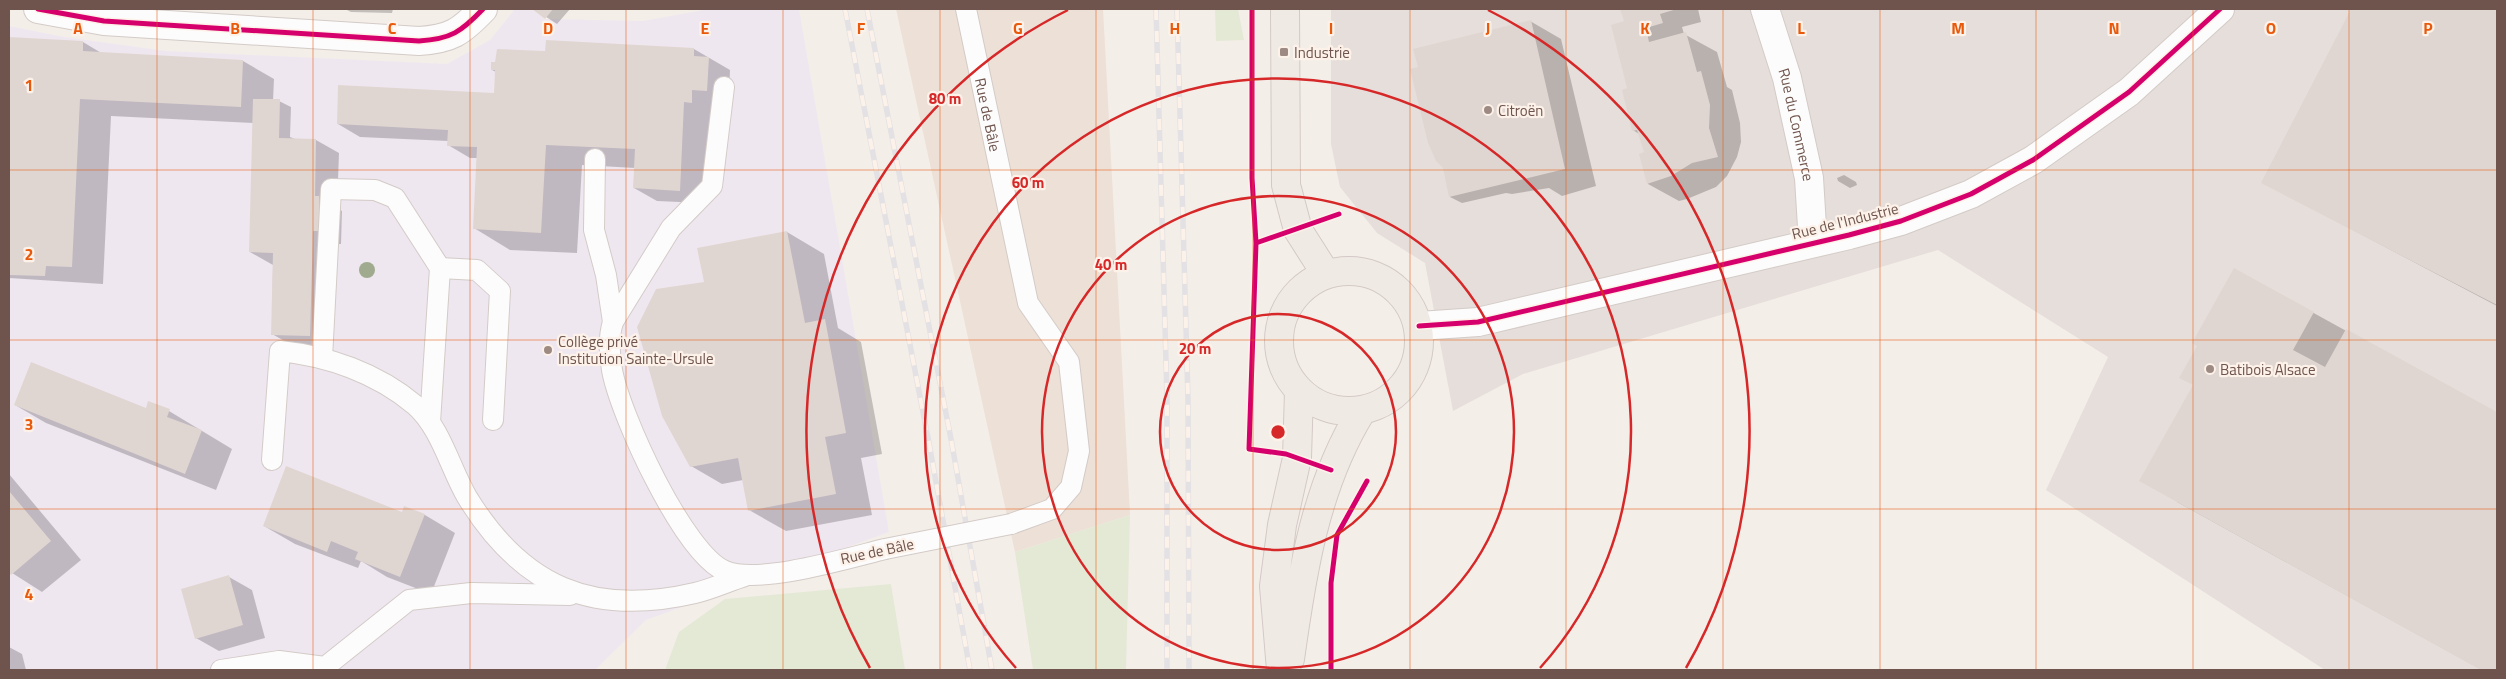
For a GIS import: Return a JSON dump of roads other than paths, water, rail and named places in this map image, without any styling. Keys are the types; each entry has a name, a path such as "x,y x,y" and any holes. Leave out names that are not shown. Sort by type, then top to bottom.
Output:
{"main road":[{"path":"1285,9 1286,185 1298,230 1326,274"},
{"path":"1349,270 1373,274 1394,286 1410,304 1419,326 1420,349 1414,371 1400,390 1383,404 1361,412 1332,409 1317,405 1299,392 1286,372 1279,349 1280,326 1289,304 1305,286 1326,274 1349,270"},
{"path":"1281,670 1274,586 1282,524 1296,458 1299,392"},
{"path":"1288,670 1314,523 1331,470 1346,435 1361,412"}],"street":[{"path":"38,9 104,21 419,41 451,36 462,30 482,9"},
{"name":"Rue du Commerce","path":"1765,9 1787,78 1809,178 1813,243"},
{"name":"Rue de l'Industrie","path":"1419,326 1478,322 1901,222 1971,194 2032,160 2129,92 2220,9"}],"lane":[{"name":"Rue de Bâle","path":"724,87 712,186 670,228 612,322 608,339 612,371 628,424 660,490 706,558 726,571 750,575 781,572 1011,524 1052,509 1071,487 1079,451 1068,362 1028,303 966,9"},
{"path":"596,158 594,230 606,275 612,322"},
{"path":"322,358 331,189 375,190 395,198 440,268 430,422"},
{"path":"440,268 477,270 500,291 493,420"},
{"path":"272,460 280,351 310,354 349,366 382,384 415,406 430,422 466,495 486,526 509,553 556,586 586,596"},
{"path":"221,670 279,661 325,667 409,600 471,593 586,596 615,601 648,600 696,592 750,575"}],"railway":[{"path":"845,9 929,443 970,670"},
{"path":"867,9 951,439 992,670"},
{"path":"1156,9 1167,397 1167,670"},
{"path":"1177,9 1188,399 1189,670"}],"place":[{"name":"Industrie","path":"1284,52"},
{"name":"Citroën","path":"1488,110"},
{"name":"Collège privé Institution Sainte-Ursule","path":"548,350"},
{"name":"Batibois Alsace","path":"2210,369"}]}
